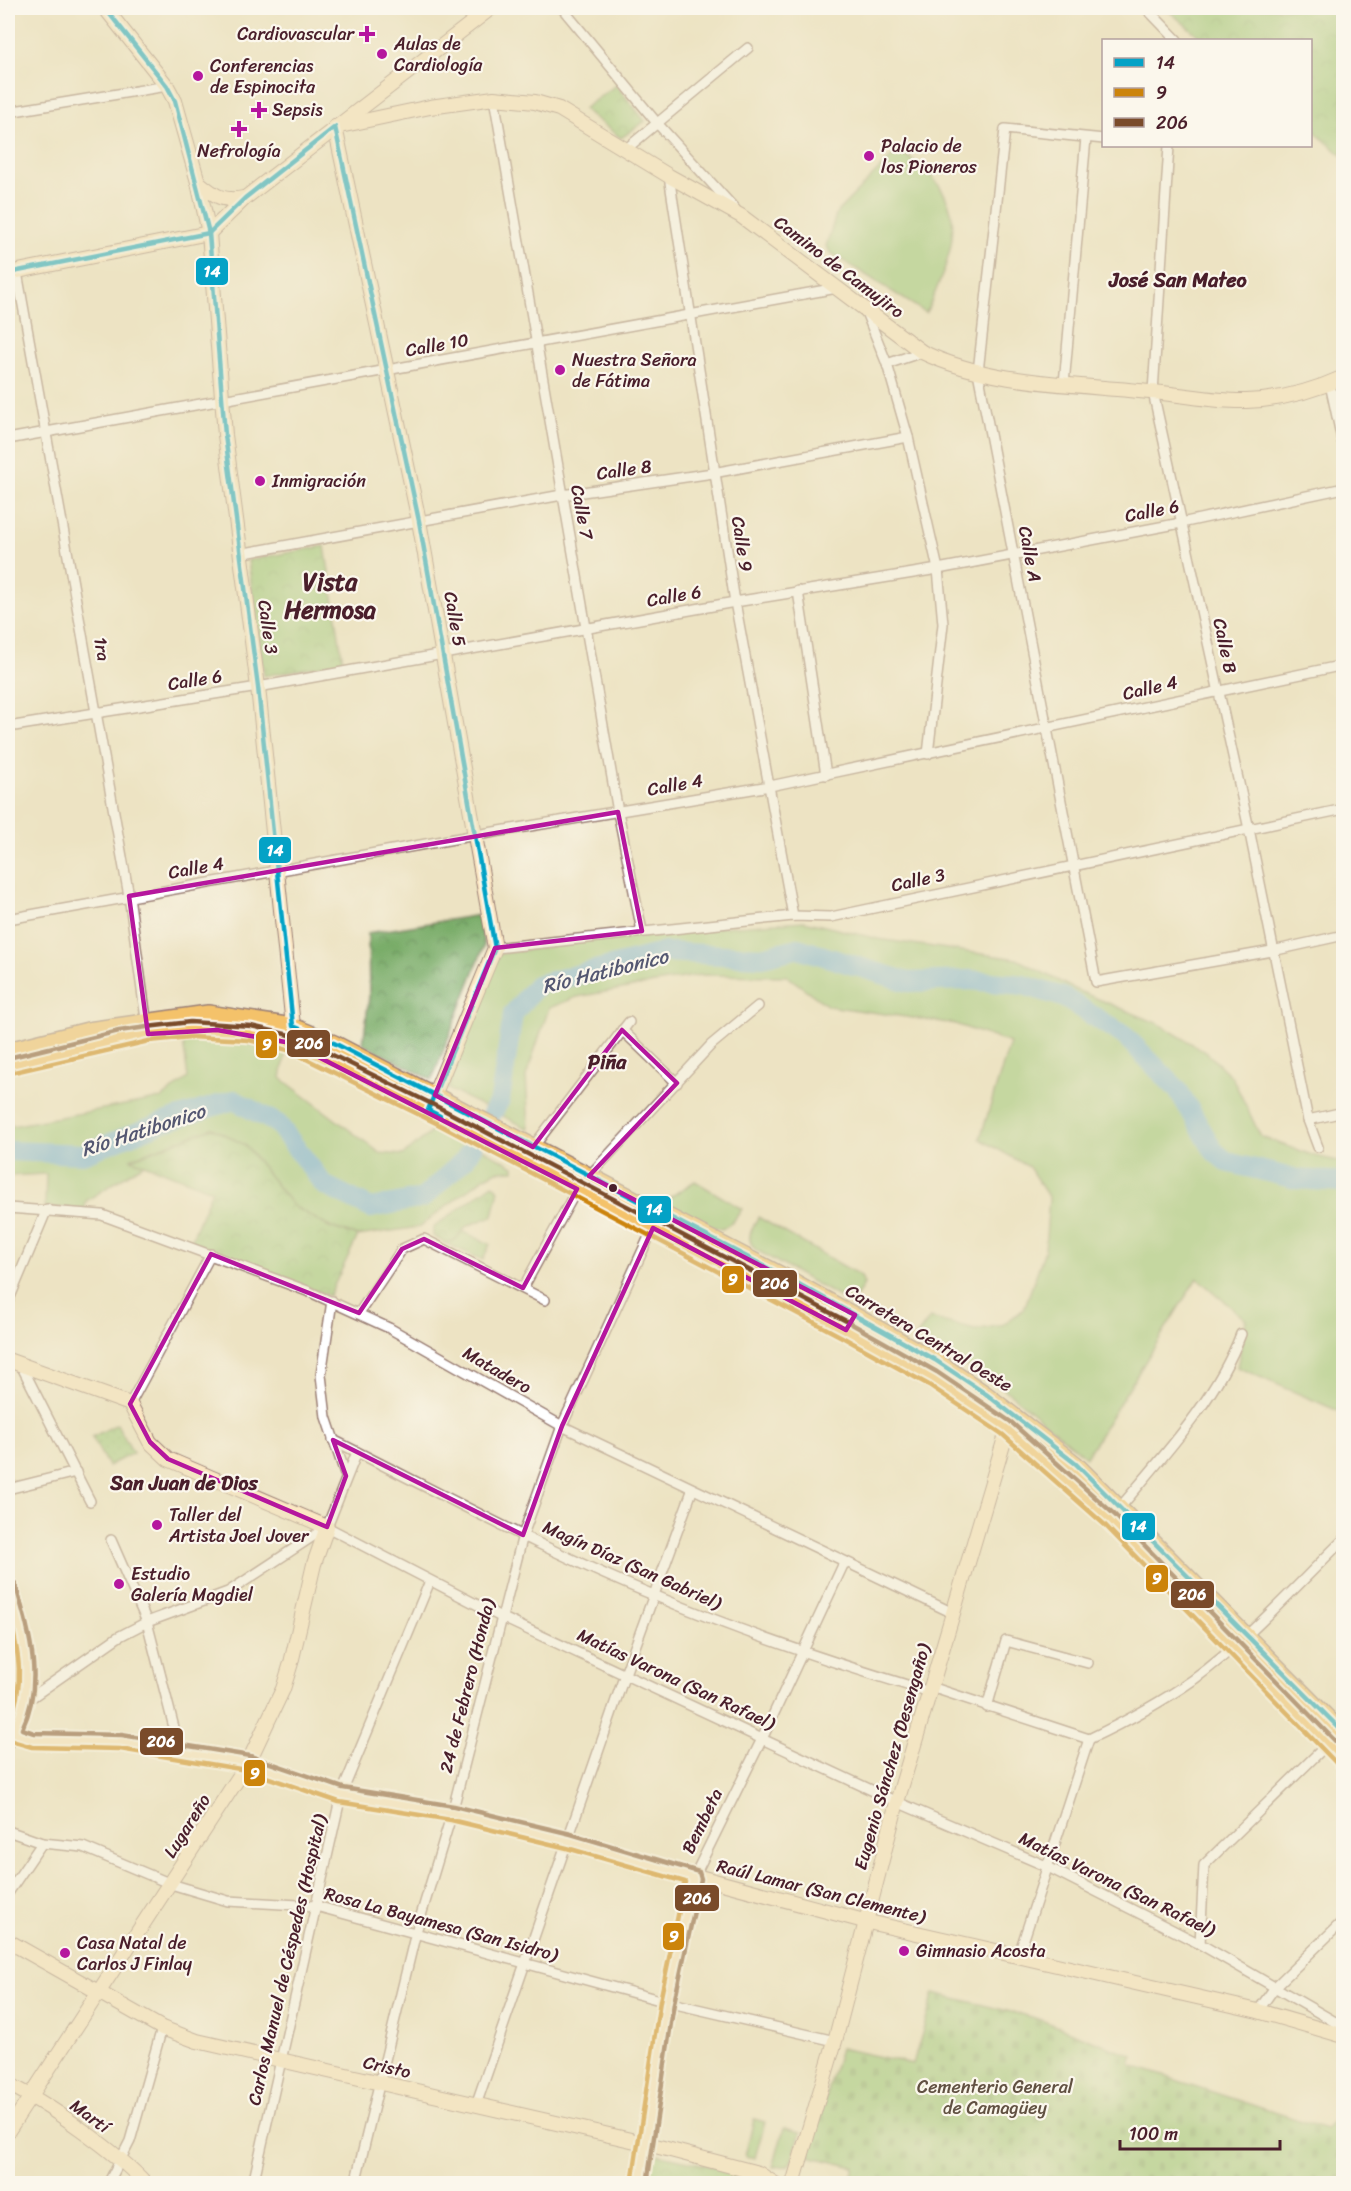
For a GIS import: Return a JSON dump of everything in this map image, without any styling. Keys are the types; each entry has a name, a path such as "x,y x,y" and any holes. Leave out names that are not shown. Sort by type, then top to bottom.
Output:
{"main road":[{"name":"Carretera Central Oeste","path":"8,1066 121,1038 147,1027 208,1013 293,1026 334,1043 855,1315 934,1360 1014,1413 1076,1464 1343,1731"},
{"name":"Carretera Central Oeste","path":"8,1050 88,1030 147,1027 250,1033 291,1043 434,1113 846,1330 933,1379 1007,1428 1110,1520 1344,1761"},
{"path":"846,1330 855,1315"}],"street":[{"name":"Calle 3","path":"105,8 166,86 175,101 198,182 209,233 222,398 279,871 293,1026"},
{"path":"12,272 209,233 245,198 335,127 472,13 491,8"},
{"path":"562,8 657,123 741,216"},
{"path":"1146,8 1176,39"},
{"path":"626,149 748,48"},
{"path":"8,112 166,86"},
{"name":"Camino de Camujiro","path":"335,127 430,107 494,98 535,102 559,109 669,176 741,216 922,352 949,364 978,372 1064,384 1245,401 1286,397 1330,384 1344,377"},
{"name":"Calle 7","path":"494,98 618,812 642,931"},
{"name":"Calle 5","path":"335,127 419,521 495,948"},
{"name":"Calle A","path":"1086,138 1005,129 978,372 1096,982 1272,951"},
{"path":"1064,384 1086,138 1102,140"},
{"name":"Calle B","path":"1169,147 1153,392 1249,829 1308,1120 1318,1147"},
{"name":"Calle 9","path":"669,176 713,473 793,916"},
{"path":"198,182 214,196 226,201 245,198"},
{"name":"1ra","path":"12,272 48,432 129,896 147,1027"},
{"name":"Calle 10","path":"8,439 222,398 387,371 837,288"},
{"path":"865,310 887,364 908,437 938,569 943,624 928,754"},
{"path":"887,364 922,352"},
{"path":"1330,384 1344,448"},
{"name":"Calle 8","path":"239,554 562,495 713,473 908,437"},
{"name":"Calle 6","path":"8,727 258,687 798,591 938,569 1181,523 1344,488"},
{"path":"798,591 826,775"},
{"name":"Calle 4","path":"8,919 476,835 770,786 928,754 1217,690 1344,666"},
{"name":"Calle 3","path":"495,948 793,916 831,917 1344,809"},
{"path":"1272,951 1344,935"},
{"path":"434,1113 495,948"},
{"path":"523,1288 577,1189 711,1045 758,1006"},
{"path":"530,1145 626,1026 678,1083"},
{"path":"1308,1120 1344,1112"},
{"name":"Matadero","path":"8,1208 47,1209 102,1215 183,1243 359,1313 562,1426 693,1491 953,1613"},
{"path":"8,1302 47,1209"},
{"name":"24 de Febrero (Honda)","path":"355,2184 377,2084 416,1932 452,1813 523,1535 562,1426 660,1213"},
{"path":"359,1313 402,1249 424,1239 545,1300"},
{"path":"8,1360 130,1404 211,1254"},
{"path":"332,1302 321,1375 326,1417 346,1476"},
{"path":"1110,1520 1211,1394 1229,1366 1241,1334"},
{"path":"21,1365 90,1501"},
{"name":"Matías Varona (San Rafael)","path":"130,1404 150,1442 168,1459 327,1527 501,1617 897,1802 1046,1866 1200,1944 1275,1987 1338,2029"},
{"name":"Eugenio Sánchez (Desengaño)","path":"793,2184 835,2041 864,1921 897,1802 1007,1428 1014,1413"},
{"name":"Magín Díaz (San Gabriel)","path":"333,1440 523,1535 655,1596 802,1653 1089,1739"},
{"name":"Lugareño","path":"8,2131 171,1884 248,1763 265,1731 286,1681 314,1563 357,1452"},
{"path":"8,1489 76,1472"},
{"path":"476,2105 625,1674 693,1491"},
{"path":"25,1702 118,1636 147,1622 228,1592 327,1527"},
{"path":"1018,1957 1089,1739 1168,1696 1234,1647 1344,1539"},
{"path":"111,1540 147,1622 180,1751"},
{"name":"Bembeta","path":"639,2184 667,2002 694,1877 762,1739 844,1563"},
{"name":"Carlos Manuel de Céspedes (Hospital)","path":"253,2184 340,1795 430,1581"},
{"path":"8,1585 23,1648 27,1679 25,1702 9,1737"},
{"path":"987,1707 1006,1641 1088,1663"},
{"path":"1200,1944 1204,1865 1343,1731"},
{"name":"Raúl Lamar (San Clemente)","path":"9,1737 33,1740 121,1742 248,1763 340,1795 452,1813 569,1841 694,1877 864,1921 1338,2029"},
{"name":"Rosa La Bayamesa (San Isidro)","path":"8,1831 42,1843 82,1847 171,1884 228,1901 316,1906 667,2002 835,2041"},
{"path":"8,1893 42,1843"},
{"path":"1258,2011 1275,1987 1344,1920"},
{"name":"Cristo","path":"8,1941 162,2028 197,2041 377,2084 644,2143 758,2173 775,2184"},
{"path":"108,2184 130,2141 162,2028"},
{"name":"Martí","path":"8,2084 30,2095 120,2160 146,2184"},
{"path":"758,2173 769,2184"}],"highlighted area":[{"path":"618,812 642,931 495,948 435,1095 533,1147 622,1030 677,1083 589,1176 855,1315 846,1330 653,1228 562,1426 523,1535 333,1440 346,1476 327,1527 168,1459 150,1442 130,1404 211,1254 359,1313 402,1249 424,1239 523,1288 577,1189 291,1043 217,1030 148,1034 129,896"}],"green space":[{"path":"1165,8 1343,8 1343,156 1312,130 1312,39 1203,39"},
{"path":"616,85 645,121 621,138 583,109"},
{"path":"898,150 922,168 939,185 949,204 952,223 951,243 946,265 926,313 831,253 826,246 837,212"},
{"path":"325,546 343,662 264,676 248,560"},
{"path":"479,915 484,946 432,1080 363,1044 369,997 368,933"},
{"path":"804,921 878,939 1017,959 1074,989 1159,1024 1206,1052 1232,1077 1261,1137 1315,1156 1343,1162 1343,1413 1237,1367 1246,1320 1197,1278 1086,1457 1001,1386 916,1337 930,1318 975,1330 1002,1325 1024,1309 1045,1250 1049,1198 1029,1167 980,1139 1010,1043 955,1024 828,1006 787,976 700,975 577,997 549,1008 526,1076 529,1129 448,1089 499,954 641,933"},
{"path":"228,1040 286,1052 281,1078 380,1153 403,1155 430,1133 434,1123 514,1166 514,1170 497,1171 484,1178 419,1227 358,1236 329,1227 293,1206 245,1145 212,1128 132,1158 144,1164 86,1201 85,1209 45,1207 46,1174 8,1176 8,1120 12,1126 162,1098 188,1078 183,1041"},
{"path":"212,1128 245,1145 293,1206 329,1227 358,1236 329,1296 191,1241 212,1190 131,1159"},
{"path":"695,1181 742,1209 733,1222 722,1229 713,1227 661,1203"},
{"path":"493,1184 499,1190 493,1216 467,1226 456,1239 445,1243 433,1236 433,1228"},
{"path":"758,1217 861,1276 864,1284 857,1296 848,1302 756,1250 750,1238"},
{"path":"462,1231 490,1244 483,1260 445,1243 456,1239"},
{"path":"117,1424 133,1453 108,1466 92,1437"},
{"name":"Cementerio General de Camagüey","path":"934,1993 1036,2018 1133,2056 1130,2065 1326,2129 1343,2108 1343,2183 850,2183 854,2167 808,2156 840,2048 913,2064"},
{"path":"754,2119 765,2122 755,2158 745,2156"},
{"path":"784,2128 801,2132 791,2162 787,2166 773,2167"},
{"path":"653,2153 746,2174 764,2184 645,2184 648,2156"}],"waterway":[{"name":"Río Hatibonico","path":"8,1151 83,1154 161,1123 234,1100 278,1124 324,1185 371,1208 423,1198 465,1159 500,1100 513,1014 537,985 666,952 762,957 798,948 908,982 970,980 1023,985 1063,997 1125,1036 1178,1090 1214,1151 1227,1162 1296,1179 1344,1182"}],"transit line":[{"name":"14","path":"105,8 167,86 175,101 209,233 225,435 258,687 293,1026 334,1043 795,1282 935,1360 986,1394 1076,1464 1344,1733"},
{"name":"14","path":"209,233 245,198 335,127 419,521 495,948 428,1110 440,1116"},
{"name":"14","path":"8,273 209,233"},
{"name":"206","path":"8,1058 119,1031 147,1027 190,1022 251,1026 294,1036 442,1109 850,1323 937,1372 1011,1422 1115,1515 1344,1750"},
{"name":"9","path":"10,1073 149,1041 190,1037 249,1040 288,1050 436,1123 842,1337 929,1385 1002,1434 1105,1525 1339,1766"},
{"name":"206","path":"15,1583 29,1638 34,1675 33,1693 22,1729 34,1733 122,1735 250,1756 343,1788 454,1806 571,1834 699,1872 701,1879 674,2003 647,2184"},
{"name":"9","path":"8,1610 19,1668 17,1696 8,1725"},
{"name":"9","path":"8,1740 32,1747 120,1749 246,1770 339,1802 451,1820 567,1848 685,1882 660,2001 632,2183"}],"place":[{"name":"Cardiovascular","path":"367,34"},
{"name":"Aulas de Cardiología","path":"382,54"},
{"name":"Conferencias de Espinocita","path":"198,76"},
{"name":"Sepsis","path":"259,110"},
{"name":"Nefrología","path":"239,129"},
{"name":"Palacio de los Pioneros","path":"869,156"},
{"name":"Nuestra Señora de Fátima","path":"560,370"},
{"name":"Inmigración","path":"260,481"},
{"name":"Taller del Artista Joel Jover","path":"157,1525"},
{"name":"Estudio Galería Magdiel","path":"119,1584"},
{"name":"Gimnasio Acosta","path":"904,1951"},
{"name":"Casa Natal de Carlos J Finlay","path":"65,1953"}],"district":[{"name":"José San Mateo","path":"1178,280"},
{"name":"Vista Hermosa","path":"330,596"},
{"name":"Piña","path":"607,1062"},
{"name":"San Juan de Dios","path":"184,1483"}]}
